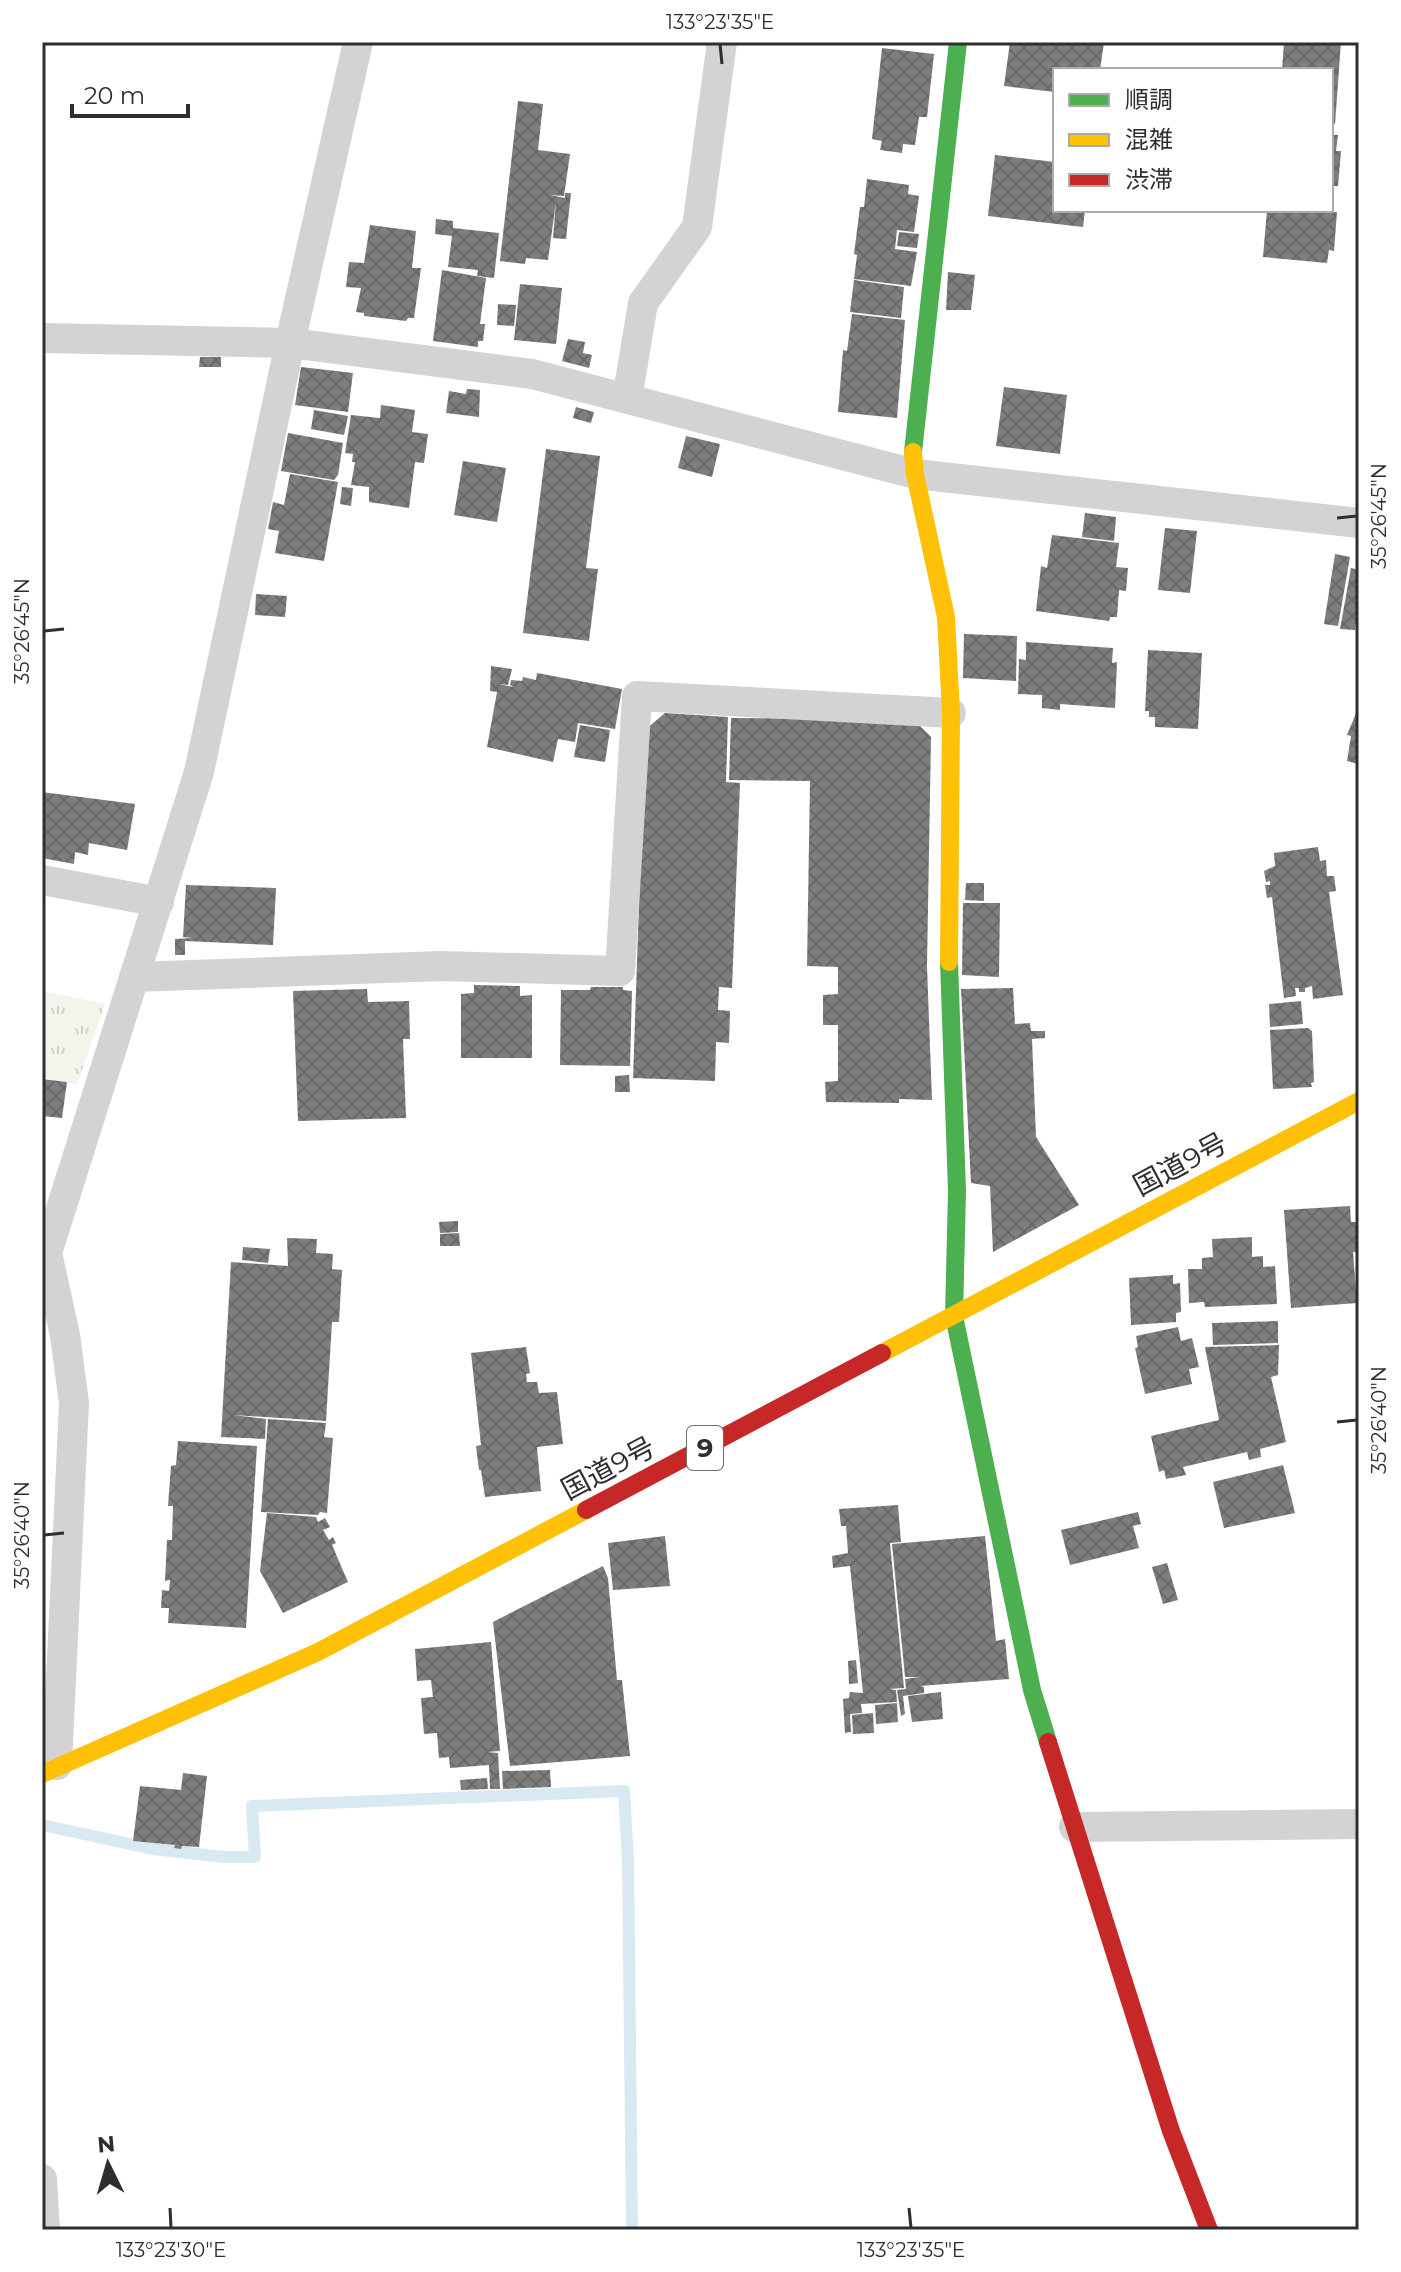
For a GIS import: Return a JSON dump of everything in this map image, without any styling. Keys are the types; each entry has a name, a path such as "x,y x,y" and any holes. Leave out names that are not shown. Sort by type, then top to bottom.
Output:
{"main road":[{"path":"958,42 912,443 915,474 946,617 951,713 949,953 957,1191 954,1316 1032,1690 1171,2131 1209,2230"},
{"name":"国道9号","path":"50,1770 318,1652 1359,1101"}],"street":[{"path":"50,1770 74,1403 65,1335 45,1253 199,772 358,42"},
{"path":"627,399 643,303 697,227 722,42"},
{"path":"42,338 290,343 532,374 915,474 1359,523"},
{"path":"134,977 442,966 620,971 637,696 951,713"},
{"path":"42,880 159,902"},
{"path":"1074,1827 1359,1824"},
{"path":"42,2179 45,2230"}],"green space":[{"path":"42,991 105,1004 77,1084 42,1078"}],"building":[{"path":"1010,42 1104,42 1100,68 1053,68 1053,92 1004,86"},
{"path":"1284,42 1341,42 1335,124 1333,68 1282,68"},
{"path":"882,48 934,54 927,117 919,117 915,145 903,144 902,153 880,150 882,141 872,139"},
{"path":"518,101 543,104 538,150 570,154 564,196 550,195 565,198 565,193 571,193 566,239 553,238 556,202 548,260 526,258 525,264 500,261"},
{"path":"1333,135 1338,135 1336,151 1341,151 1338,186 1334,186 1333,195"},
{"path":"995,155 1053,162 1053,212 1085,212 1083,227 988,216"},
{"path":"867,179 909,185 908,194 919,196 914,232 897,230 895,249 917,252 911,286 854,279 860,207 864,207"},
{"path":"1267,212 1337,212 1334,251 1329,250 1327,263 1263,257"},
{"path":"436,219 453,221 453,228 499,233 494,278 477,276 478,270 448,267 452,236 435,234"},
{"path":"370,225 416,231 412,268 421,268 414,318 406,321 364,316 364,313 356,312 361,288 346,287 349,262 364,263"},
{"path":"899,232 919,234 917,248 897,246"},
{"path":"442,270 486,278 480,324 485,324 483,341 478,341 478,347 433,341"},
{"path":"948,272 975,275 971,310 946,310"},
{"path":"854,280 904,287 901,318 850,312"},
{"path":"520,284 562,288 556,344 514,340"},
{"path":"498,304 516,305 514,326 497,325"},
{"path":"852,314 905,320 897,418 838,412 843,350 847,351"},
{"path":"568,339 585,342 583,353 592,355 589,368 562,361"},
{"path":"200,357 221,357 221,367 199,367"},
{"path":"301,367 353,373 348,412 295,405"},
{"path":"1004,387 1067,395 1060,454 996,446"},
{"path":"467,389 480,390 479,417 446,413 449,391 466,394"},
{"path":"381,405 415,410 412,432 428,434 424,463 415,462 409,508 369,502 369,487 351,485 355,462 352,462 353,454 345,453 351,415 380,418"},
{"path":"576,407 594,412 591,423 573,418"},
{"path":"314,410 348,416 344,435 311,429"},
{"path":"288,433 343,443 338,475 334,480 281,471"},
{"path":"686,436 720,444 712,477 678,468"},
{"path":"546,449 600,456 586,568 598,569 589,641 523,633"},
{"path":"463,461 506,468 497,522 454,515"},
{"path":"290,474 338,482 324,561 275,553 279,531 268,529 273,502 284,505"},
{"path":"342,487 353,488 351,506 340,504"},
{"path":"1085,513 1116,517 1114,541 1082,537"},
{"path":"1165,528 1197,531 1190,593 1158,590"},
{"path":"1052,535 1119,543 1116,567 1128,568 1126,591 1119,590 1117,617 1110,617 1109,621 1036,611 1041,566 1047,568"},
{"path":"1335,554 1350,557 1338,626 1324,624"},
{"path":"1351,568 1359,570 1355,630 1340,629"},
{"path":"256,594 287,596 285,617 255,615"},
{"path":"964,634 1017,636 1016,681 963,678"},
{"path":"1026,642 1113,648 1112,663 1117,662 1115,708 1060,704 1060,710 1042,708 1042,695 1018,694 1019,659 1026,660"},
{"path":"1148,650 1202,653 1198,729 1155,727 1155,717 1149,717 1149,711 1145,711"},
{"path":"491,666 512,669 508,685 498,684 514,687 510,685 511,680 522,681 523,677 536,680 537,673 622,689 615,729 578,723 575,742 558,739 553,762 487,747 497,692 490,691"},
{"path":"1359,706 1359,764 1347,761 1351,736 1347,735"},
{"path":"665,713 728,717 726,782 740,783 732,988 719,987 718,1010 730,1011 729,1043 716,1042 715,1081 633,1078 645,730"},
{"path":"731,718 914,720 931,737 927,966 932,1100 826,1102 825,1082 838,1081 838,1025 823,1025 823,995 838,994 838,967 807,966 810,781 729,780"},
{"path":"580,725 610,730 605,762 574,757"},
{"path":"42,792 135,804 127,850 89,843 88,855 75,852 74,864 42,858"},
{"path":"1318,847 1320,861 1326,860 1327,876 1334,876 1336,891 1329,892 1343,995 1313,999 1312,986 1305,988 1305,992 1295,988 1296,996 1284,998 1272,897 1267,898 1265,885 1270,885 1270,881 1266,882 1264,871 1275,866 1274,853"},
{"path":"966,883 984,883 984,901 965,900"},
{"path":"186,885 276,888 273,945 185,941 185,955 175,955 175,939 192,938 183,937"},
{"path":"963,903 1000,903 999,977 962,975"},
{"path":"474,985 520,986 520,996 532,995 532,1058 461,1058 461,994 474,993"},
{"path":"591,987 623,987 623,990 632,991 630,1066 560,1065 561,990 590,990"},
{"path":"1013,988 1015,1024 1030,1023 1031,1031 1045,1031 1045,1038 1032,1039 1036,1137 1079,1205 993,1252 990,1186 971,1183 961,989"},
{"path":"367,989 368,1002 409,1001 410,1039 403,1039 406,1118 298,1121 293,991"},
{"path":"1301,1001 1303,1024 1270,1027 1269,1004"},
{"path":"1308,1028 1312,1031 1312,1087 1273,1089 1270,1030"},
{"path":"629,1075 630,1092 615,1092 615,1076"},
{"path":"42,1079 67,1082 62,1118 42,1116"},
{"path":"1350,1206 1351,1222 1358,1222 1359,1235 1359,1252 1353,1252 1357,1303 1291,1308 1284,1210"},
{"path":"458,1221 458,1232 440,1233 439,1222"},
{"path":"459,1233 460,1246 440,1246 440,1234"},
{"path":"1252,1237 1252,1257 1263,1256 1263,1267 1275,1266 1277,1304 1205,1307 1204,1302 1189,1303 1188,1269 1202,1269 1202,1258 1213,1257 1212,1239"},
{"path":"287,1238 317,1239 316,1253 333,1254 332,1269 342,1270 339,1322 332,1322 326,1421 233,1415 266,1419 265,1439 221,1437 231,1262 288,1266"},
{"path":"243,1247 270,1249 268,1263 242,1260"},
{"path":"1173,1275 1173,1284 1180,1283 1181,1312 1176,1313 1176,1322 1131,1325 1129,1278"},
{"path":"1278,1321 1278,1343 1213,1345 1212,1323"},
{"path":"1178,1327 1181,1341 1192,1338 1199,1367 1189,1369 1192,1384 1145,1394 1135,1348 1138,1347 1136,1336"},
{"path":"1279,1345 1278,1375 1271,1377 1286,1442 1260,1449 1261,1457 1249,1460 1247,1452 1183,1467 1186,1475 1166,1479 1164,1470 1159,1472 1151,1436 1219,1420 1205,1347"},
{"path":"526,1347 530,1373 526,1374 527,1382 537,1382 539,1393 557,1392 563,1444 537,1447 541,1491 485,1497 476,1446 481,1445 471,1353"},
{"path":"268,1419 326,1423 324,1437 333,1438 327,1513 261,1512"},
{"path":"178,1441 257,1446 246,1628 168,1623 169,1608 161,1608 162,1590 169,1591 170,1580 165,1581 167,1540 172,1540 173,1506 168,1506 171,1466 176,1465"},
{"path":"1283,1465 1295,1513 1224,1528 1213,1482"},
{"path":"898,1505 901,1542 890,1543 904,1688 889,1689 896,1690 897,1702 861,1704 862,1713 850,1714 851,1732 845,1733 843,1699 849,1698 850,1692 863,1693 850,1566 833,1568 832,1556 848,1553 846,1526 841,1526 839,1509"},
{"path":"1138,1512 1141,1524 1133,1526 1139,1548 1070,1565 1061,1530"},
{"path":"267,1513 316,1517 318,1522 325,1518 330,1527 323,1530 329,1540 333,1537 336,1543 332,1545 348,1582 283,1613 260,1571"},
{"path":"665,1536 670,1586 613,1590 608,1543"},
{"path":"985,1536 996,1641 1005,1639 1009,1679 920,1686 924,1687 924,1693 903,1696 905,1714 901,1716 897,1690 906,1689 905,1679 920,1677 905,1677 892,1544"},
{"path":"1167,1563 1178,1600 1163,1604 1152,1567"},
{"path":"603,1566 608,1578 617,1680 622,1680 630,1756 510,1766 493,1622"},
{"path":"491,1642 500,1751 487,1752 498,1753 500,1789 490,1789 489,1765 450,1768 449,1757 439,1758 437,1733 424,1734 421,1698 433,1697 431,1680 417,1681 415,1649"},
{"path":"856,1660 858,1683 849,1684 848,1661"},
{"path":"941,1692 943,1719 912,1722 908,1696"},
{"path":"897,1703 898,1722 876,1724 875,1705"},
{"path":"873,1713 874,1733 853,1734 852,1715"},
{"path":"550,1770 551,1787 503,1789 502,1771"},
{"path":"183,1773 207,1776 199,1847 182,1846 181,1849 174,1848 175,1845 133,1841 140,1786 181,1790"},
{"path":"487,1778 488,1789 461,1790 460,1780"}],"waterway":[{"path":"42,1825 153,1849 224,1857 255,1857 252,1806 624,1791 628,1861 632,2230"}],"traffic: fast":[{"path":"913,452 958,42"},
{"path":"949,962 957,1191 954,1316 1032,1690 1048,1742"}],"traffic: slow":[{"path":"913,452 946,617 951,713 949,962"},
{"path":"882,1353 1359,1101"},
{"path":"42,1774 318,1652 586,1510"}],"traffic: jam":[{"path":"586,1510 882,1353"},
{"path":"1048,1742 1171,2131 1209,2230"}]}
